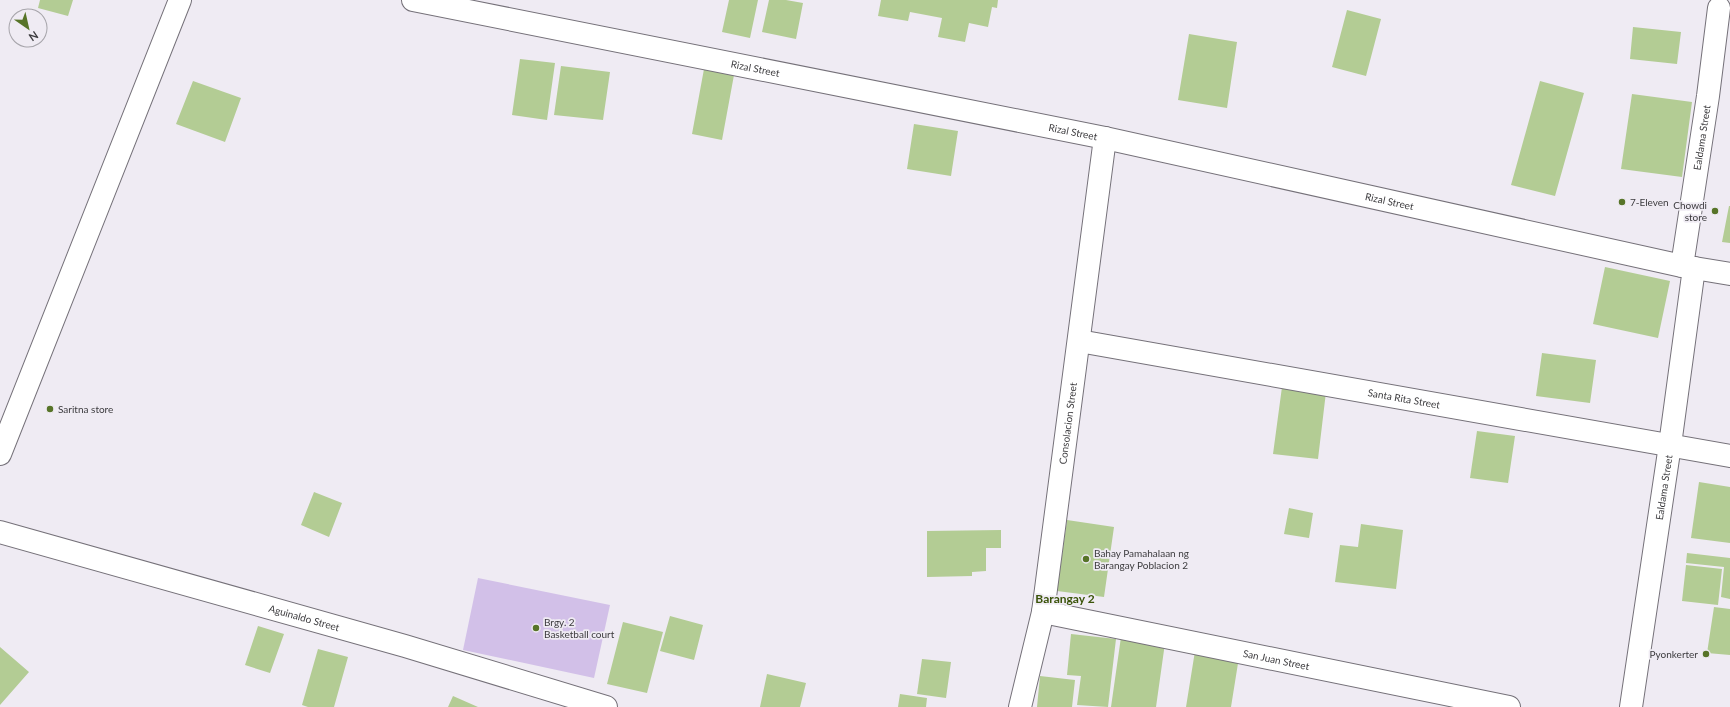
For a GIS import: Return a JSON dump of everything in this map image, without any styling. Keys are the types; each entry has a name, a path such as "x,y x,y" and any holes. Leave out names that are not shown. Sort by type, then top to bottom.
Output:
{"street":[{"path":"0,454 180,0"},
{"name":"Rizal Street","path":"413,0 1104,138 1688,267 1730,274"},
{"name":"Ealdama Street","path":"1631,707 1670,445 1688,267 1718,6"},
{"name":"Consolacion Street","path":"1020,707 1043,612 1104,138"},
{"name":"Santa Rita Street","path":"1079,341 1730,456"},
{"name":"Aguinaldo Street","path":"0,532 406,646 606,707"},
{"name":"San Juan Street","path":"1043,612 1510,707"}],"shaded area":[{"name":"Brgy. 2 Basketball court","path":"478,578 610,605 594,678 463,650"}],"building":[{"path":"40,0 73,0 68,16 48,11 48,8 38,8"},
{"path":"729,0 758,0 750,38 722,32"},
{"path":"769,0 786,0 803,3 796,39 762,32"},
{"path":"881,0 998,0 997,8 992,7 988,27 969,23 965,42 938,37 942,18 910,12 908,21 878,16"},
{"path":"1347,10 1381,19 1366,76 1332,67"},
{"path":"1633,27 1681,32 1677,64 1630,59"},
{"path":"1189,34 1237,42 1227,108 1178,100"},
{"path":"520,59 555,63 547,120 512,115"},
{"path":"561,66 610,72 603,120 554,115"},
{"path":"704,69 734,75 722,140 692,134"},
{"path":"193,81 241,98 225,142 176,124"},
{"path":"1540,81 1584,93 1555,196 1511,185"},
{"path":"1632,94 1692,102 1682,177 1621,169"},
{"path":"914,124 958,131 951,176 907,169"},
{"path":"1730,206 1730,243 1722,242"},
{"path":"1605,267 1670,281 1658,338 1593,324"},
{"path":"1542,353 1596,360 1590,403 1536,396"},
{"path":"1282,387 1326,392 1318,459 1273,454"},
{"path":"1477,431 1515,436 1508,483 1470,478"},
{"path":"1699,482 1730,487 1730,543 1691,538"},
{"path":"314,492 342,503 329,537 301,525"},
{"path":"1289,508 1313,513 1309,538 1284,534"},
{"name":"Bahay Pamahalaan ng Barangay Poblacion 2","path":"1067,520 1114,527 1104,597 1057,591"},
{"path":"1361,524 1403,530 1396,589 1335,582 1340,545 1358,547"},
{"path":"1001,530 1001,548 986,548 986,571 972,572 972,576 927,577 927,531"},
{"path":"1687,553 1730,558 1730,599 1721,597 1724,567 1686,563"},
{"path":"1686,565 1722,569 1718,605 1682,601"},
{"path":"1714,607 1730,609 1730,655 1707,653"},
{"path":"670,616 703,625 694,660 660,651"},
{"path":"623,622 663,632 647,693 607,684"},
{"path":"258,626 284,634 270,673 245,665"},
{"path":"1071,634 1116,639 1108,707 1077,705 1081,676 1067,675"},
{"path":"1121,637 1165,643 1156,707 1111,707"},
{"path":"0,647 29,672 0,705"},
{"path":"318,649 348,657 334,707 308,707 302,705"},
{"path":"1195,651 1239,657 1231,707 1186,707"},
{"path":"922,659 951,662 946,698 917,694"},
{"path":"767,674 806,683 800,707 760,707"},
{"path":"1040,676 1075,680 1072,707 1037,707"},
{"path":"900,694 927,698 926,707 898,707"},
{"path":"453,696 478,707 448,707"}],"place":[{"name":"7-Eleven","path":"1622,202"},
{"name":"Chowdi store","path":"1715,211"},
{"name":"Saritna store","path":"50,409"},
{"name":"Bahay Pamahalaan ng Barangay Poblacion 2","path":"1086,559"},
{"name":"Brgy. 2 Basketball court","path":"536,628"},
{"name":"Pyonkerter","path":"1706,654"}],"district":[{"name":"Barangay 2","path":"1065,598"}]}
